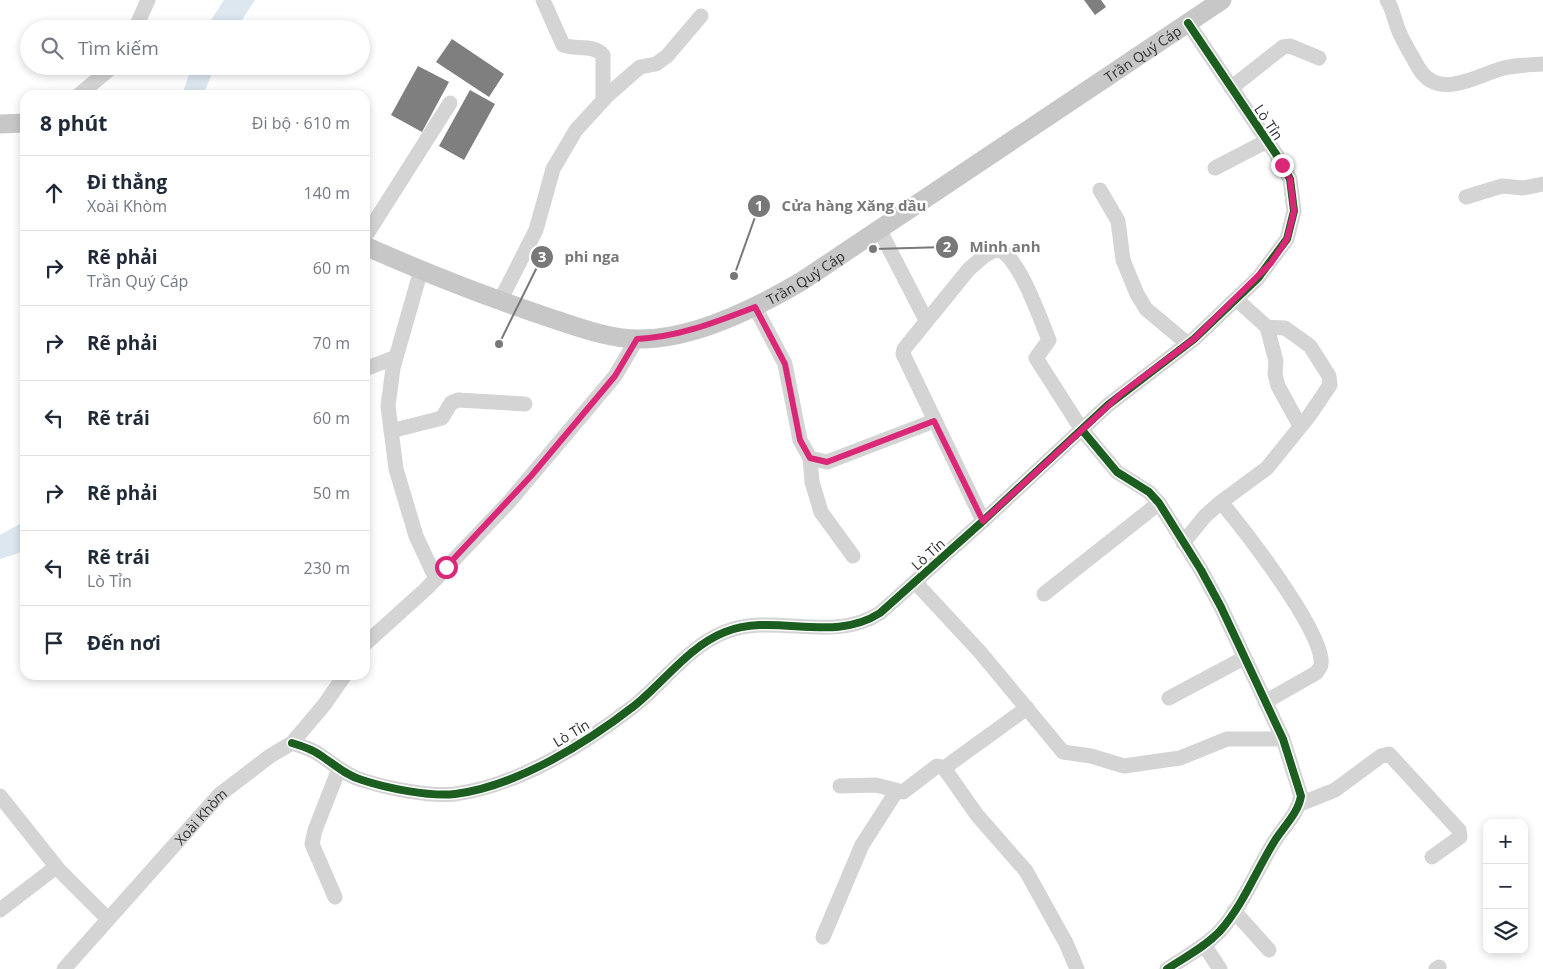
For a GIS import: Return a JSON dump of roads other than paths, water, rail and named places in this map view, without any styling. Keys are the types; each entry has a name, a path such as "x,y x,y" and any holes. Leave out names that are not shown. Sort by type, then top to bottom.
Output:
{"main road":[{"name":"Trần Quý Cáp","path":"370,248 500,301 577,326 637,339 656,338 692,330 755,307 802,280 1222,0"},
{"path":"0,124 20,123"}],"street":[{"path":"139,20 148,0"},
{"path":"543,0 563,45 591,48 599,50 604,55 603,100"},
{"path":"1387,0 1399,31 1419,69 1427,80 1436,84 1465,82 1502,68 1543,64"},
{"path":"500,301 536,230 553,169 561,152 576,130 603,100 640,67 656,64 667,56 701,16"},
{"name":"Lò Tỉn","path":"292,743 319,754 339,769 367,782 435,794 453,794 488,787 518,776 595,734 638,703 691,655 723,633 747,627 838,628 868,621 880,613 1122,393 1188,344 1258,278 1281,250 1287,239 1292,222 1293,196 1290,179 1267,141 1188,23"},
{"path":"1231,88 1283,47 1290,46 1319,58"},
{"path":"85,90 102,75"},
{"path":"370,230 450,103"},
{"path":"1215,168 1267,141"},
{"path":"1466,197 1502,186 1523,188 1543,184"},
{"path":"1100,190 1118,221 1123,260 1137,294 1152,315 1188,344"},
{"path":"879,229 926,320"},
{"path":"983,521 903,354 907,343 956,287 969,269 992,251 1002,250 1028,287 1048,340 1036,358 1082,430 1117,472 1149,492 1159,503 1221,607 1283,739 1301,796 1300,804 1268,850 1234,911 1220,931 1204,945 1167,969"},
{"path":"420,270 396,357 388,406 396,469 416,536 436,579"},
{"path":"1236,299 1267,327 1276,361 1275,374 1278,386 1300,426"},
{"path":"755,307 785,364 800,440 810,458 812,482 821,512 853,556"},
{"path":"1183,543 1205,516 1268,468 1330,385 1329,376 1310,346 1295,333 1285,328 1267,327"},
{"path":"370,639 436,579 531,476 615,376 637,339"},
{"path":"370,367 396,357"},
{"path":"391,431 442,418 451,404 458,400 525,404"},
{"path":"810,458 827,462 934,421"},
{"path":"1221,502 1241,527 1297,608 1313,636 1321,657 1322,665 1316,673 1265,702"},
{"path":"1044,594 1159,503"},
{"path":"915,582 980,652 1063,752 1100,758 1118,765 1180,758 1227,739 1283,739"},
{"path":"1169,698 1244,658"},
{"name":"Xoài Khòm","path":"64,969 219,795 270,756 292,743 342,680"},
{"path":"944,768 1027,708"},
{"path":"1300,804 1335,790 1381,756 1389,754 1459,830 1460,837 1454,844 1432,857"},
{"path":"840,786 876,785 896,792 902,792 937,766 944,768 977,815 1026,871 1066,943 1077,969"},
{"path":"334,897 312,844 315,830 339,769"},
{"path":"823,937 862,846 878,816 896,792"},
{"path":"0,796 56,867 108,919"},
{"path":"0,910 56,867"},
{"path":"1234,911 1269,950"},
{"path":"1204,945 1220,969"}],"place":[{"name":"Minh anh","path":"873,249"},
{"name":"Cửa hàng Xăng dầu","path":"734,276"},
{"name":"phi nga","path":"499,344"}]}
